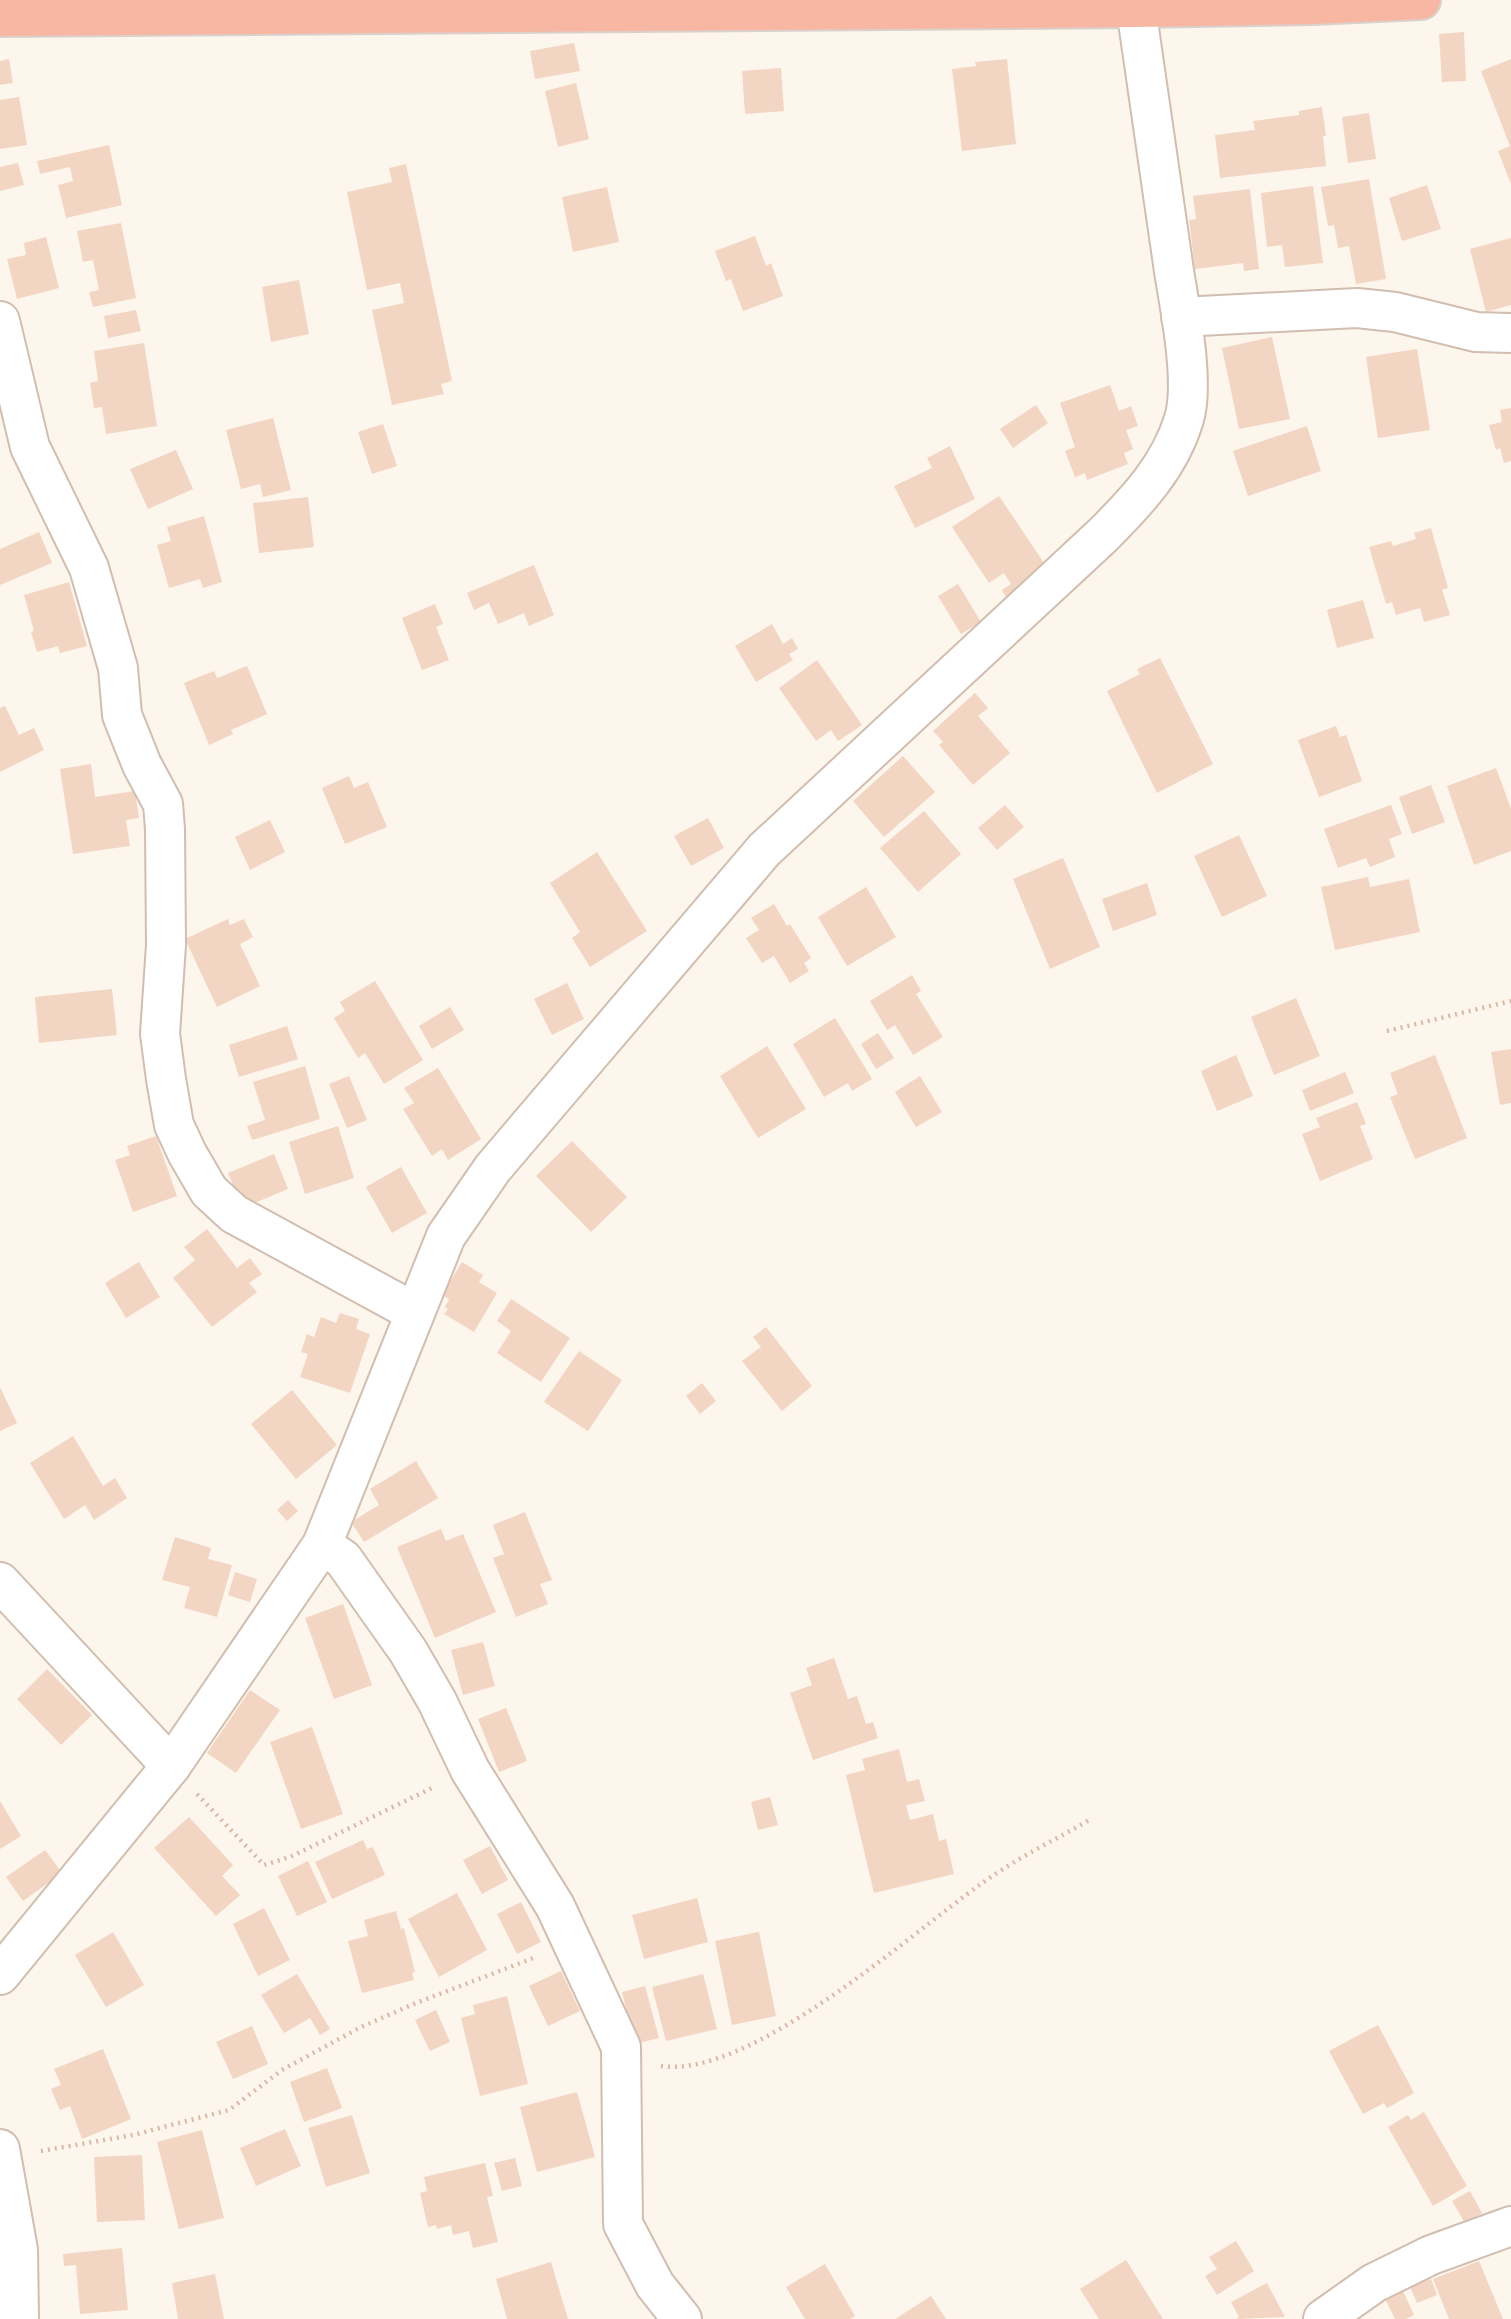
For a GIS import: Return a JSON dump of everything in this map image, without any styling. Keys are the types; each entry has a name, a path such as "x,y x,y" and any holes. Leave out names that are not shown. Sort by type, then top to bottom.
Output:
{"highway":[{"path":"0,17 296,7 1087,4 1136,8 1421,0"}],"street":[{"path":"0,1975 172,1766 322,1545 446,1236 494,1168 764,850 1103,535 1138,500 1160,470 1185,417 1188,386 1181,317 1136,8"},
{"path":"1181,317 1357,308 1395,312 1476,332 1511,333"},
{"path":"0,321 30,447 89,568 118,668 122,715 142,765 163,804 166,945 160,1034 174,1125 196,1171 222,1205 414,1312"},
{"path":"322,1545 344,1559 408,1651 437,1701 470,1770 555,1906 573,1943 621,2047 624,2224 655,2285 682,2319"},
{"path":"0,1582 172,1766"},
{"path":"1,2154 18,2250 19,2319"},
{"path":"1323,2319 1374,2283 1431,2255 1511,2226"}],"path":[{"path":"1387,1031 1511,1001"},
{"path":"172,1766 264,1865 290,1857 470,1770"},
{"path":"621,2061 673,2068 732,2054 780,2029 861,1974 983,1882 1091,1819"},
{"path":"1,2154 133,2135 229,2110 282,2070 361,2027 573,1943"}],"building":[{"path":"1464,32 1466,81 1442,82 1439,34"},
{"path":"574,43 580,71 535,79 530,51"},
{"path":"9,59 13,83 0,85 0,61"},
{"path":"1007,59 1016,144 962,151 952,69 976,66 975,62"},
{"path":"1511,59 1511,184 1498,151 1510,146 1481,71"},
{"path":"781,68 784,111 745,114 742,71"},
{"path":"576,83 589,139 558,147 545,91"},
{"path":"19,97 27,145 0,149 0,100"},
{"path":"1322,107 1326,166 1220,178 1215,135 1255,130 1253,121 1299,115 1299,111"},
{"path":"1369,113 1376,159 1348,163 1342,117"},
{"path":"109,145 122,205 66,218 58,185 73,181 70,167 40,174 37,161"},
{"path":"18,163 24,185 0,191 0,167"},
{"path":"406,164 452,381 441,384 444,394 392,405 372,310 404,303 400,283 367,290 347,192 392,182 389,168"},
{"path":"1369,179 1386,279 1356,284 1349,246 1338,248 1334,225 1328,226 1321,187"},
{"path":"1427,185 1441,229 1402,241 1389,198"},
{"path":"1313,186 1323,263 1285,267 1282,245 1267,247 1261,193"},
{"path":"607,187 619,242 573,252 562,197"},
{"path":"1250,189 1259,269 1244,271 1243,263 1195,269 1189,220 1196,219 1193,196"},
{"path":"121,223 136,298 93,307 89,292 99,290 93,260 83,262 77,231"},
{"path":"755,236 766,266 771,263 783,296 743,311 731,279 726,281 715,251"},
{"path":"46,237 59,288 17,299 7,259 26,255 24,243"},
{"path":"1511,238 1511,305 1486,312 1470,249"},
{"path":"299,280 309,334 271,342 262,287"},
{"path":"136,310 141,331 108,338 104,316"},
{"path":"1272,337 1290,419 1239,429 1222,348"},
{"path":"144,343 157,426 106,434 102,407 94,408 90,383 98,381 94,351"},
{"path":"1417,349 1430,430 1378,438 1366,357"},
{"path":"1110,385 1119,411 1131,406 1138,426 1126,430 1133,449 1124,453 1128,464 1087,480 1085,473 1075,477 1065,451 1075,447 1060,403"},
{"path":"1036,405 1048,423 1013,448 1000,429"},
{"path":"1511,408 1511,461 1504,463 1500,448 1496,450 1489,425 1502,422 1500,410"},
{"path":"273,418 291,490 263,497 260,484 241,489 226,430"},
{"path":"383,424 397,466 372,474 358,432"},
{"path":"1307,426 1321,471 1248,496 1233,451"},
{"path":"950,446 975,499 915,528 894,486 932,468 927,458"},
{"path":"176,450 193,489 148,509 130,469"},
{"path":"999,496 1048,569 1006,597 1002,590 1011,584 1004,573 989,583 952,527"},
{"path":"308,497 314,547 259,553 253,503"},
{"path":"204,516 222,582 203,588 200,579 169,588 157,545 171,541 167,527"},
{"path":"1431,528 1448,588 1442,590 1450,615 1424,622 1420,608 1396,615 1392,602 1386,604 1369,547 1391,541 1393,546 1416,539 1414,533"},
{"path":"39,532 52,563 0,585 0,549"},
{"path":"534,565 554,615 529,626 524,613 498,624 489,603 474,610 467,593"},
{"path":"69,582 87,646 60,653 58,646 37,652 24,595"},
{"path":"958,584 981,622 961,634 938,596"},
{"path":"1363,600 1374,638 1337,648 1327,610"},
{"path":"435,604 443,624 436,627 449,660 422,670 402,618"},
{"path":"772,624 783,644 792,638 798,649 789,654 793,660 756,682 735,646"},
{"path":"1160,658 1213,764 1157,793 1107,691 1140,674 1137,669"},
{"path":"817,660 862,725 838,741 831,730 816,741 779,688"},
{"path":"247,666 267,714 231,730 233,734 209,745 184,683 214,671 217,678"},
{"path":"975,693 988,708 978,716 1010,753 973,785 939,745 943,742 933,731"},
{"path":"5,706 19,735 34,728 44,750 0,772 0,708"},
{"path":"1336,726 1340,737 1346,735 1362,781 1319,797 1298,740"},
{"path":"903,756 935,792 884,837 853,801"},
{"path":"91,764 95,797 135,791 139,818 126,820 130,846 73,854 60,769"},
{"path":"1496,768 1511,809 1511,851 1474,865 1447,786"},
{"path":"349,776 354,788 368,782 387,827 345,844 322,788"},
{"path":"1431,785 1445,822 1412,834 1399,797"},
{"path":"1005,805 1024,827 997,850 978,828"},
{"path":"1391,805 1402,834 1389,839 1395,857 1370,867 1366,858 1338,868 1324,829"},
{"path":"924,811 961,854 918,892 880,848"},
{"path":"708,818 724,848 691,866 674,836"},
{"path":"270,820 285,852 250,870 235,837"},
{"path":"1239,835 1267,896 1222,917 1194,856"},
{"path":"597,852 647,931 590,967 572,938 580,932 550,883"},
{"path":"1063,858 1100,947 1050,969 1013,879"},
{"path":"1368,877 1370,887 1409,879 1420,932 1335,950 1321,887"},
{"path":"1147,883 1157,915 1113,931 1102,899"},
{"path":"866,887 896,937 847,966 818,917"},
{"path":"774,904 811,958 804,963 809,971 790,983 774,956 762,963 746,938 759,930 751,918"},
{"path":"228,919 230,925 244,919 253,937 240,944 260,986 217,1007 185,939"},
{"path":"912,975 921,991 916,994 943,1037 913,1055 895,1025 887,1030 870,1001"},
{"path":"375,981 423,1060 384,1084 365,1053 358,1058 334,1018 345,1011 340,1002"},
{"path":"567,983 584,1019 552,1035 534,999"},
{"path":"112,989 117,1035 39,1043 35,997"},
{"path":"1296,998 1320,1056 1274,1075 1251,1017"},
{"path":"450,1007 464,1030 432,1049 419,1026"},
{"path":"835,1018 872,1079 852,1091 848,1083 824,1097 793,1044"},
{"path":"287,1026 298,1059 239,1077 229,1045"},
{"path":"878,1033 894,1058 876,1069 861,1044"},
{"path":"767,1046 806,1109 758,1138 720,1076"},
{"path":"1511,1049 1511,1103 1500,1105 1491,1052"},
{"path":"1236,1055 1253,1096 1217,1111 1201,1071"},
{"path":"1435,1055 1467,1138 1415,1159 1390,1097 1398,1094 1390,1073"},
{"path":"305,1066 320,1119 252,1140 247,1126 265,1120 253,1082"},
{"path":"438,1068 481,1139 448,1160 442,1149 432,1156 403,1109 414,1103 404,1088"},
{"path":"1345,1072 1354,1093 1310,1111 1302,1090"},
{"path":"349,1076 367,1120 347,1128 329,1084"},
{"path":"920,1076 942,1112 916,1127 895,1092"},
{"path":"1357,1102 1366,1124 1360,1126 1373,1159 1320,1181 1302,1134 1320,1127 1316,1118"},
{"path":"338,1126 354,1178 305,1194 289,1142"},
{"path":"156,1136 177,1196 133,1212 115,1160 130,1155 127,1146"},
{"path":"572,1141 627,1197 591,1232 536,1176"},
{"path":"274,1154 288,1189 243,1208 228,1173"},
{"path":"401,1167 427,1213 392,1233 366,1187"},
{"path":"207,1229 237,1268 250,1258 262,1274 249,1283 257,1292 212,1327 173,1278 195,1260 184,1247"},
{"path":"139,1262 160,1297 126,1318 105,1283"},
{"path":"462,1262 483,1275 479,1282 497,1293 474,1332 444,1314 448,1309 445,1307 449,1299 442,1295"},
{"path":"511,1299 570,1338 541,1382 497,1353 511,1331 497,1321"},
{"path":"340,1313 359,1319 356,1329 370,1334 350,1393 300,1377 308,1354 301,1352 307,1334 314,1337 321,1317 336,1323"},
{"path":"766,1327 812,1386 782,1411 742,1361 761,1347 753,1337"},
{"path":"579,1351 622,1380 588,1431 544,1402"},
{"path":"702,1383 716,1401 700,1414 686,1396"},
{"path":"0,1387 17,1423 0,1431"},
{"path":"292,1390 337,1445 296,1479 251,1424"},
{"path":"73,1436 103,1486 115,1478 127,1498 94,1520 85,1505 64,1519 30,1463"},
{"path":"416,1461 438,1498 364,1542 351,1522 379,1505 370,1489"},
{"path":"288,1500 298,1511 287,1521 277,1510"},
{"path":"525,1512 552,1580 540,1584 548,1604 516,1617 493,1558 504,1554 493,1525"},
{"path":"441,1529 446,1541 463,1534 496,1612 435,1638 397,1547"},
{"path":"175,1537 211,1548 208,1559 232,1565 217,1617 184,1608 190,1587 162,1580"},
{"path":"235,1572 257,1579 250,1602 228,1595"},
{"path":"343,1604 372,1685 334,1699 305,1618"},
{"path":"483,1642 495,1686 463,1695 451,1650"},
{"path":"834,1658 848,1699 857,1696 866,1724 873,1722 878,1738 813,1760 790,1693 812,1685 806,1668"},
{"path":"47,1669 92,1715 61,1745 17,1699"},
{"path":"250,1690 280,1710 236,1773 207,1753"},
{"path":"506,1708 527,1761 499,1772 478,1719"},
{"path":"312,1727 343,1814 301,1829 270,1742"},
{"path":"899,1749 907,1782 919,1779 925,1801 906,1805 910,1820 933,1814 939,1841 946,1839 954,1874 874,1893 846,1775 865,1770 862,1759"},
{"path":"770,1797 778,1825 758,1830 751,1802"},
{"path":"0,1801 21,1836 0,1849"},
{"path":"189,1817 233,1865 222,1876 240,1895 216,1916 154,1848"},
{"path":"363,1840 367,1849 373,1847 385,1875 332,1899 315,1862"},
{"path":"490,1846 508,1880 482,1894 463,1860"},
{"path":"45,1850 62,1873 23,1901 6,1877"},
{"path":"308,1861 327,1902 297,1916 278,1876"},
{"path":"457,1893 487,1950 439,1977 408,1919"},
{"path":"697,1898 708,1942 644,1959 632,1915"},
{"path":"521,1902 541,1942 517,1954 497,1914"},
{"path":"264,1908 290,1960 258,1976 233,1924"},
{"path":"396,1911 401,1929 404,1928 415,1972 412,1973 414,1980 362,1993 348,1941 368,1936 364,1920"},
{"path":"113,1932 144,1985 106,2007 75,1955"},
{"path":"759,1932 776,2016 732,2025 715,1941"},
{"path":"561,1971 580,2011 548,2026 529,1986"},
{"path":"297,1974 330,2029 320,2035 310,2018 284,2033 261,1995"},
{"path":"703,1974 717,2029 666,2041 652,1987"},
{"path":"645,1986 659,2038 635,2044 622,1992"},
{"path":"507,1996 528,2084 480,2096 461,2018 475,2014 473,2005"},
{"path":"436,2010 450,2042 430,2051 415,2020"},
{"path":"1378,2025 1414,2093 1387,2108 1384,2103 1363,2114 1329,2051"},
{"path":"252,2026 268,2064 233,2079 216,2042"},
{"path":"103,2049 131,2119 82,2139 70,2106 60,2110 51,2089 61,2085 54,2069"},
{"path":"327,2068 342,2108 304,2122 290,2082"},
{"path":"577,2092 595,2157 537,2172 520,2107"},
{"path":"1424,2112 1467,2186 1433,2206 1388,2127 1408,2115 1411,2120"},
{"path":"352,2115 370,2173 326,2187 308,2128"},
{"path":"285,2129 301,2166 256,2186 240,2148"},
{"path":"202,2130 224,2218 179,2229 157,2142"},
{"path":"142,2155 145,2220 97,2222 94,2157"},
{"path":"515,2158 522,2186 502,2191 494,2163"},
{"path":"485,2163 493,2196 487,2197 498,2242 473,2248 469,2231 453,2235 451,2225 437,2229 436,2225 428,2227 420,2193 427,2191 424,2177"},
{"path":"1470,2191 1482,2213 1465,2223 1452,2201"},
{"path":"1236,2241 1254,2271 1217,2295 1205,2276 1217,2269 1209,2257"},
{"path":"122,2248 128,2310 80,2314 76,2265 64,2266 63,2254"},
{"path":"1126,2260 1163,2319 1099,2319 1080,2289"},
{"path":"1479,2261 1503,2319 1449,2319 1433,2279"},
{"path":"551,2262 568,2319 507,2319 496,2279"},
{"path":"825,2264 855,2316 850,2319 805,2319 786,2287"},
{"path":"215,2274 224,2319 178,2319 172,2283"},
{"path":"1431,2279 1437,2295 1417,2303 1410,2287"},
{"path":"1267,2283 1285,2317 1236,2319 1239,2317 1231,2302"},
{"path":"1403,2291 1414,2315 1406,2319 1395,2319 1385,2299"},
{"path":"931,2296 946,2319 895,2319"}]}
